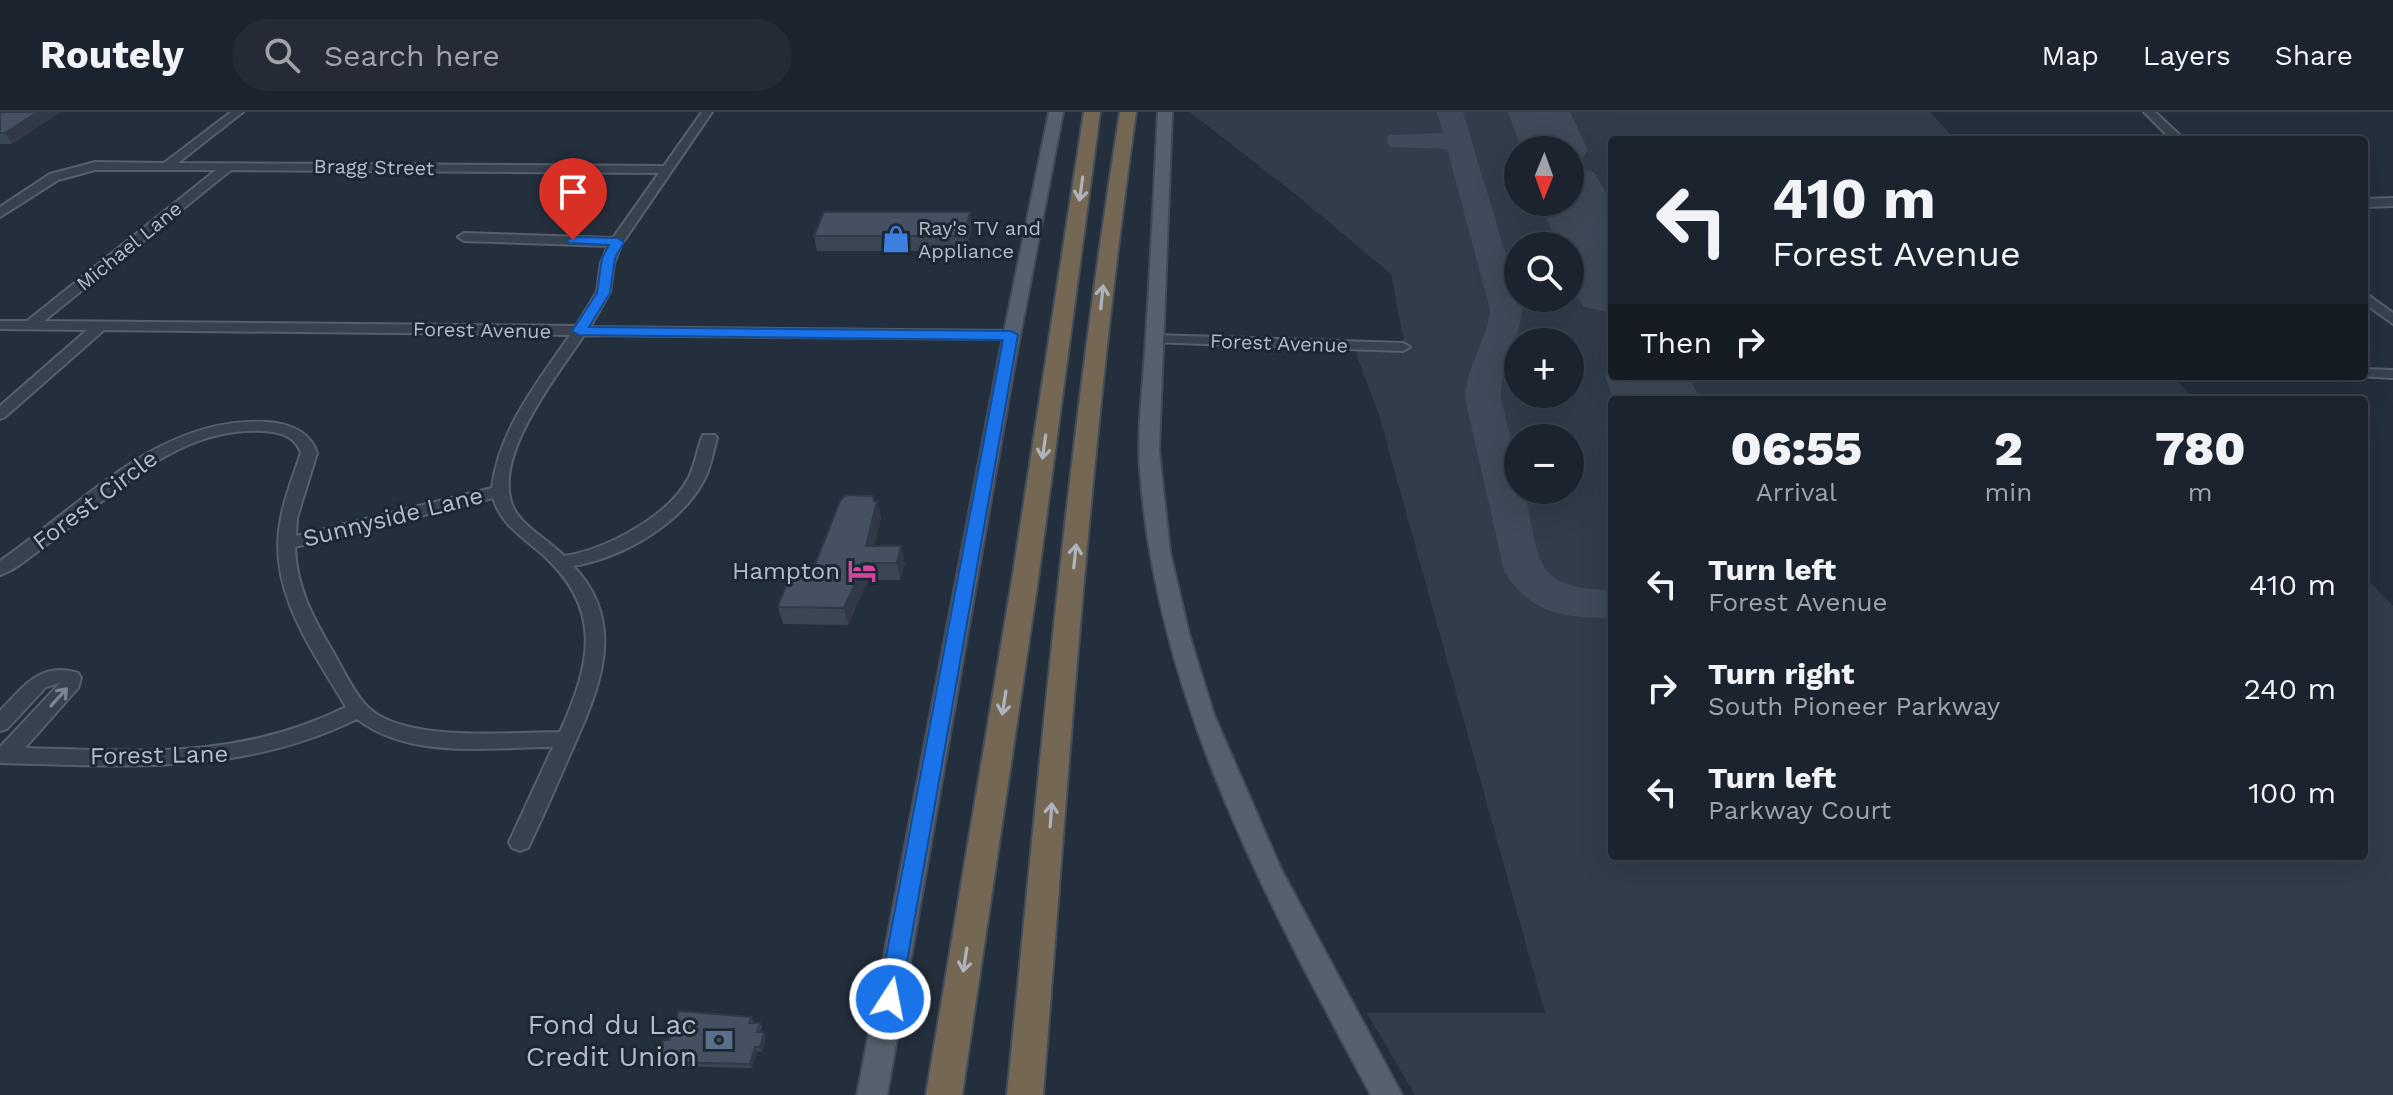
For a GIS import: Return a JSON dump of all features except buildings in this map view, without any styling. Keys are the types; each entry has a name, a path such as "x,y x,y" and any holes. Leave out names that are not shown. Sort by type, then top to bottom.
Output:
{"highway":[{"path":"944,1095 1025,580 1092,112"},
{"path":"1027,1095 1067,628 1108,245 1128,112"}],"main road":[{"path":"872,1095 1011,335 1056,112"},
{"path":"1165,112 1149,432 1153,497 1165,574 1189,670 1226,774 1265,863 1321,976 1387,1095"}],"street":[{"path":"168,165 238,112"},
{"path":"520,842 590,686 598,640 589,605 561,562 514,522 503,505 500,491 502,466 512,439 603,293 608,258 617,242 707,112"},
{"path":"2149,112 2175,136"},
{"name":"Bragg Street","path":"0,213 42,184 81,167 168,165 667,170"},
{"name":"Michael Lane","path":"29,326 229,166"},
{"path":"2368,203 2393,202"},
{"path":"464,237 617,242"},
{"path":"2368,299 2393,320"},
{"name":"Forest Avenue","path":"0,325 1011,335"},
{"path":"0,414 100,326"},
{"name":"Forest Avenue","path":"1154,339 1403,347"},
{"path":"2368,373 2393,374"},
{"name":"Forest Circle","path":"0,569 151,455 194,436 240,427 286,430 301,438 308,448 309,460 293,503 286,544 288,574 298,608 358,710 382,728 422,739 566,740"},
{"path":"561,562 622,542 666,514 696,480 709,438"},
{"name":"Sunnyside Lane","path":"286,544 500,491"},
{"path":"0,724 39,682 55,675 71,678 68,688 4,755"},
{"name":"Forest Lane","path":"4,755 195,758 231,755 298,738 358,710"}],"shaded area":[{"path":"1190,112 1930,112 1952,136 1608,136 1608,380 2176,380 2191,396 1608,396 1608,860 2368,860 2368,580 2393,606 2393,1095 1415,1095 1367,1013 1545,1013 1379,415 1351,340 1404,342 1391,274"}],"taxiway":[{"path":"1450,112 1506,309 1504,330 1483,387 1483,398 1524,571 1531,582 1551,596 1575,602 1608,604"},
{"path":"1399,141 1458,141"},
{"path":"1584,279 1608,280"}],"runway":[{"path":"1539,112 1549,136"},
{"path":"1582,216 1608,280"},
{"path":"1649,380 1655,396"}],"place":[{"name":"Ray's TV and Appliance","path":"896,239"},
{"name":"Hampton","path":"862,571"},
{"name":"Fond du Lac Credit Union","path":"719,1040"}],"route":[{"path":"573,240 617,242 608,258 603,293 579,331 1011,335 890,999"}]}
